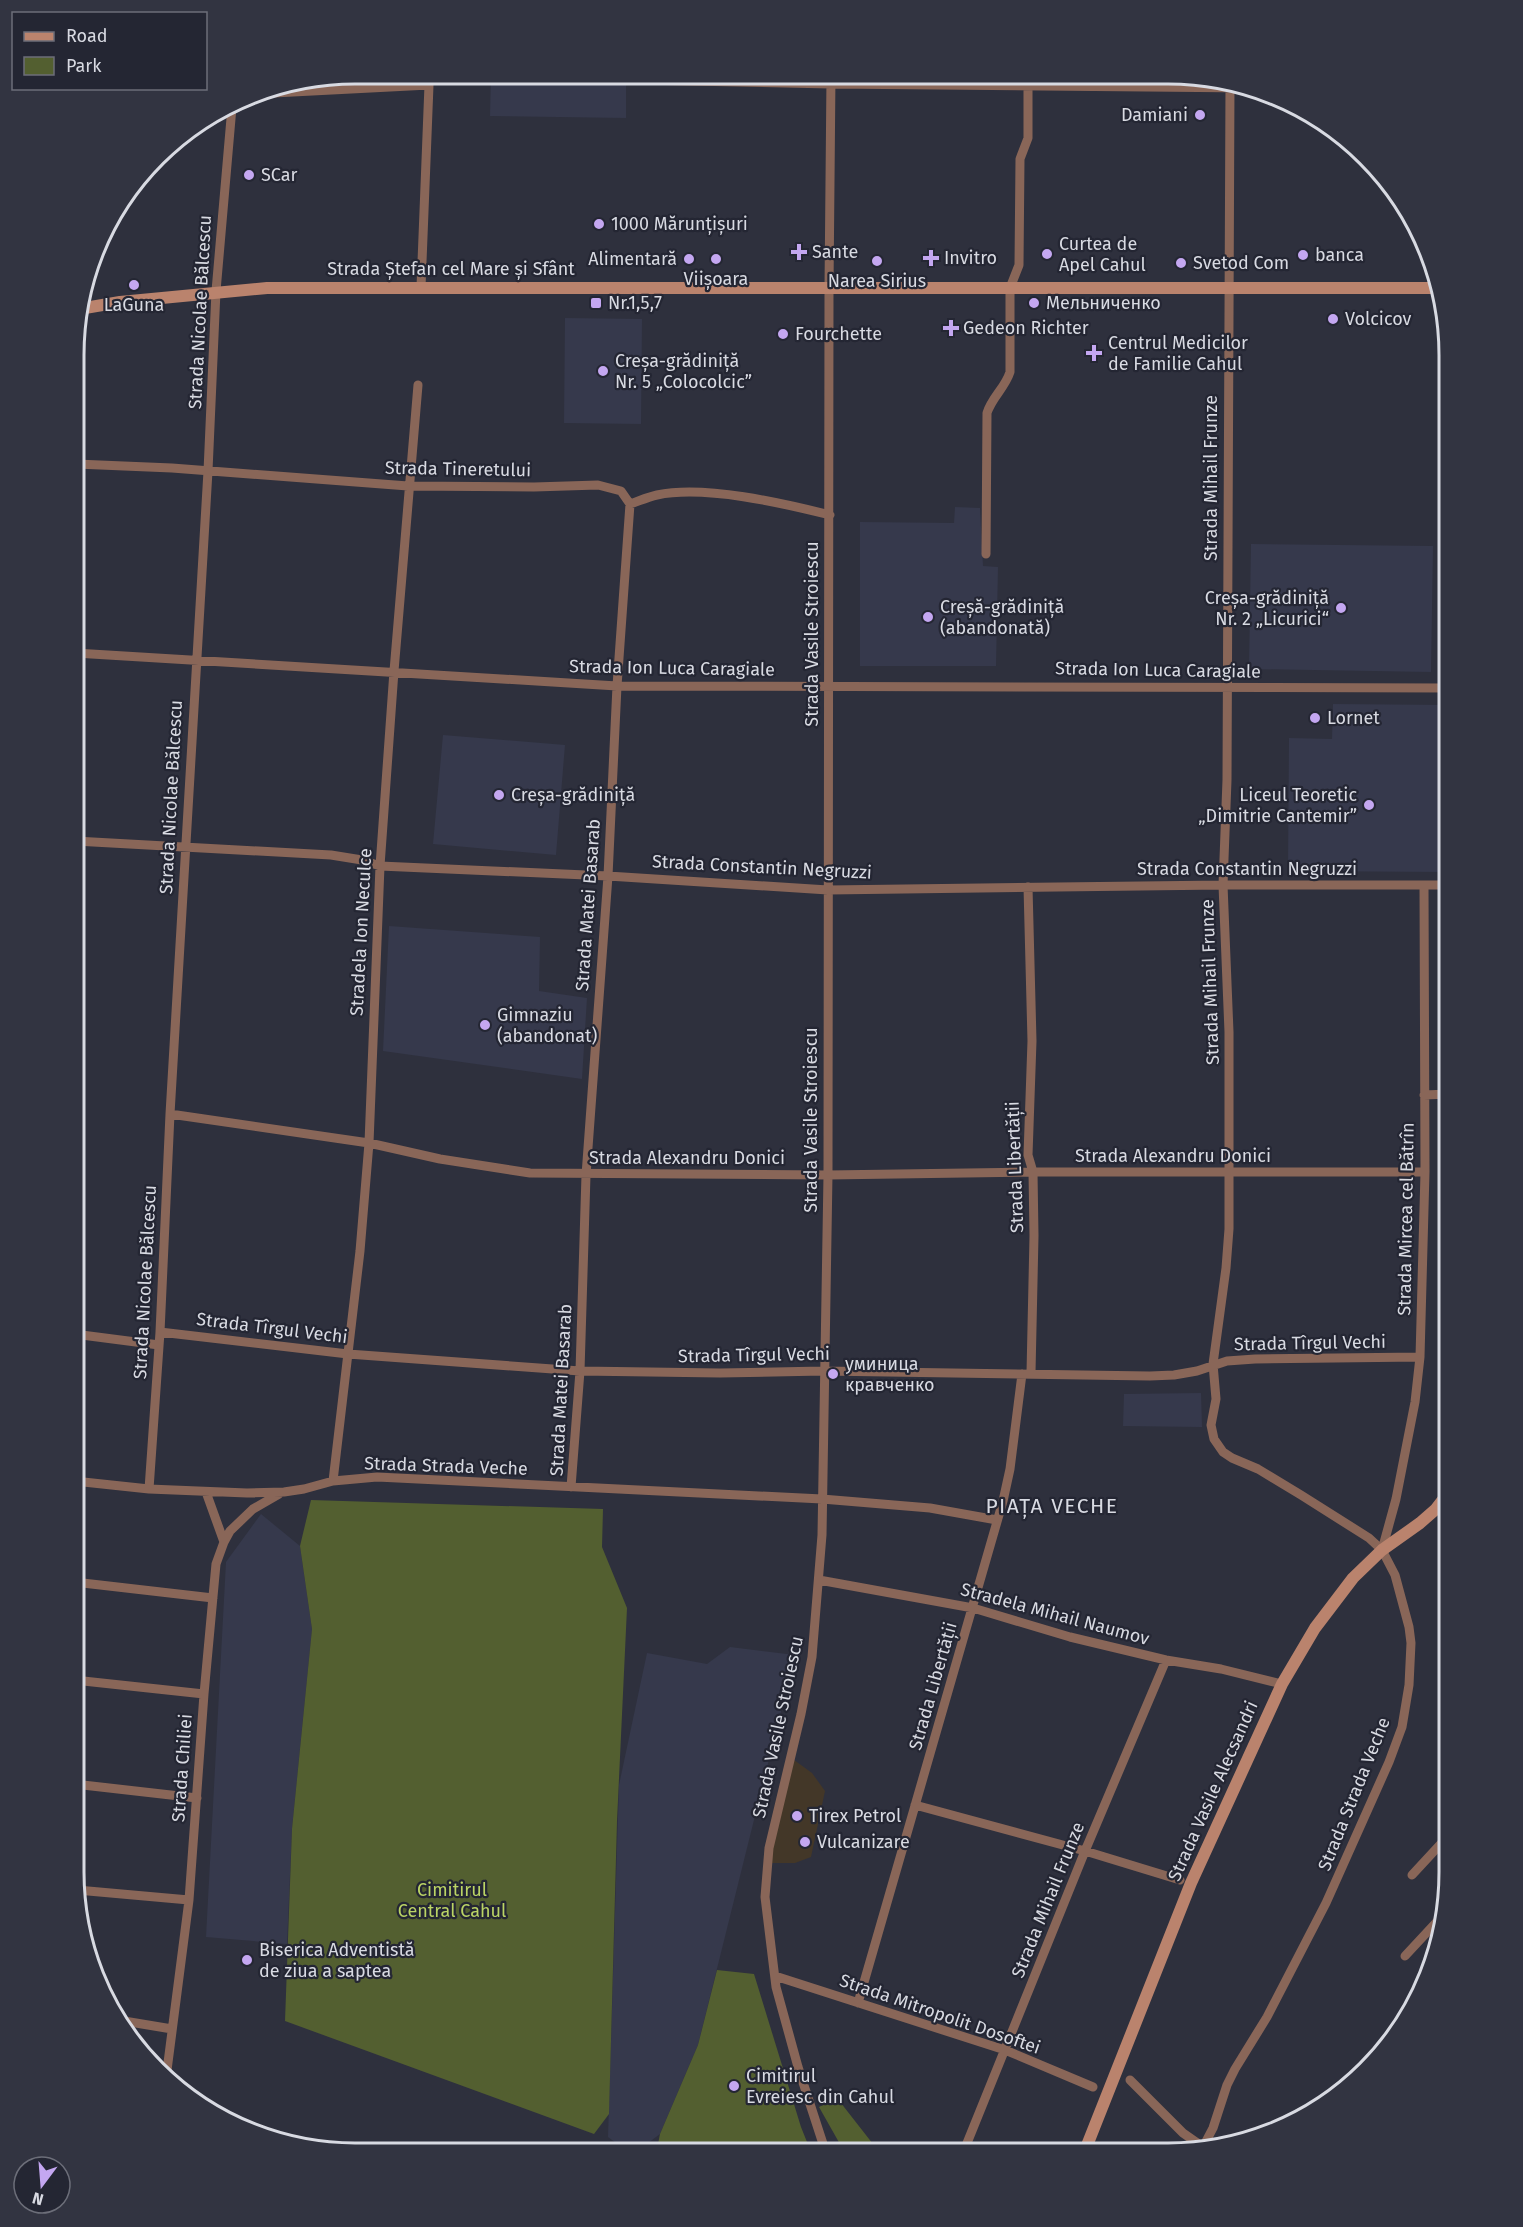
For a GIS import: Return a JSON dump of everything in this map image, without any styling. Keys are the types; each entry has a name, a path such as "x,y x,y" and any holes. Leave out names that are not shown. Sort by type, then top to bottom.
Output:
{"main road":[{"name":"Strada Ștefan cel Mare și Sfânt","path":"88,307 216,291 267,288 421,286 1431,288"},
{"name":"Strada Vasile Alecsandri","path":"1088,2143 1191,1883 1282,1684 1334,1600 1353,1578 1382,1550 1420,1523 1439,1505"}],"street":[{"name":"Strada Vasile Stroiescu","path":"823,2143 798,2067 775,1976 765,1897 769,1848 812,1657 819,1580 822,1498 828,1175 831,84"},
{"path":"962,84 1189,85"},
{"path":"288,92 429,85 421,286"},
{"path":"986,554 987,413 993,398 1007,381 1010,372 1010,288 1019,265 1020,159 1028,138 1028,86"},
{"name":"Strada Mihail Frunze","path":"1218,1446 1211,1425 1216,1399 1213,1364 1226,1268 1230,1173 1229,1032 1223,885 1227,780 1230,91"},
{"name":"Strada Nicolae Bălcescu","path":"149,1489 160,1332 184,845 208,471 216,291 231,114"},
{"name":"Stradela Ion Neculce","path":"333,1480 360,1251 369,1143 380,866 408,486 418,385"},
{"name":"Strada Tineretului","path":"84,464 408,486 598,485 621,491 630,504"},
{"path":"630,504 657,495 687,492 767,501 830,515"},
{"name":"Strada Matei Basarab","path":"572,1488 580,1371 586,1175 608,876 617,686 630,504"},
{"name":"Strada Ion Luca Caragiale","path":"84,653 617,686 1439,688"},
{"name":"Strada Constantin Negruzzi","path":"84,841 184,845 331,855 362,860 380,866 608,876 828,890 1439,885"},
{"name":"Strada Mircea cel Bătrîn","path":"1382,1550 1396,1499 1415,1402 1420,1357 1425,1172 1424,885"},
{"name":"Strada Libertății","path":"858,2003 997,1520 1010,1469 1026,1374 1034,1236 1033,1172 1028,1155 1032,1041 1028,887"},
{"path":"1424,1095 1439,1094"},
{"name":"Strada Alexandru Donici","path":"170,1114 369,1143 440,1159 531,1173 828,1175 1033,1172 1425,1172"},
{"name":"Strada Tîrgul Vechi","path":"160,1332 348,1354 580,1371 1174,1375 1197,1371 1213,1364 1255,1359 1420,1357"},
{"path":"84,1335 159,1345"},
{"name":"Strada Strada Veche","path":"1206,2140 1213,2128 1227,2085 1267,2016 1326,1903 1389,1762 1402,1727 1409,1685 1411,1643 1395,1575 1382,1550 1357,1530 1258,1469 1232,1458 1218,1446"},
{"name":"Strada Strada Veche","path":"84,1481 149,1489 284,1492 304,1490 333,1480 377,1477 822,1498 930,1508 997,1520"},
{"path":"206,1492 224,1542"},
{"name":"Strada Chiliei","path":"167,2068 189,1900 216,1564 230,1531 252,1509 284,1492"},
{"name":"Stradela Mihail Naumov","path":"819,1580 973,1608 1070,1637 1282,1684"},
{"path":"84,1583 213,1598"},
{"name":"Strada Mihail Frunze","path":"967,2143 1085,1851 1166,1660"},
{"path":"84,1681 204,1694"},
{"path":"84,1785 196,1798"},
{"path":"915,1805 1085,1851 1180,1880"},
{"path":"1412,1875 1439,1845"},
{"path":"85,1891 189,1900"},
{"path":"1405,1956 1434,1925"},
{"name":"Strada Mitropolit Dosoftei","path":"775,1976 1005,2050 1093,2087"},
{"path":"129,2022 172,2029"},
{"path":"1130,2080 1184,2133 1196,2141"}],"shaded area":[{"path":"491,84 626,84 626,118 490,116"},
{"name":"Creșa-grădiniță Nr. 5 „Colocolcic”","path":"565,318 642,319 641,424 564,423"},
{"name":"Creșă-grădiniță (abandonată)","path":"955,507 980,508 983,566 998,567 996,666 860,666 860,522 954,523"},
{"name":"Creșa-grădiniță Nr. 2 „Licurici“","path":"1251,544 1433,546 1431,672 1249,669"},
{"name":"Liceul Teoretic „Dimitrie Cantemir”","path":"1333,704 1439,705 1439,872 1288,871 1289,738 1332,739"},
{"name":"Creșa-grădiniță","path":"443,735 565,745 556,855 433,844"},
{"name":"Gimnaziu (abandonat)","path":"389,926 540,937 539,991 587,998 582,1079 383,1051"},
{"path":"1201,1393 1202,1427 1123,1426 1124,1394"},
{"path":"261,1514 300,1546 312,1629 292,1829 287,1944 206,1937 226,1562"},
{"path":"730,1647 795,1655 698,2045 660,2134 648,2143 616,2143 608,2137 619,1785 647,1653 707,1664"},
{"path":"790,1757 812,1773 825,1791 811,1857 795,1863 770,1863"}],"green space":[{"name":"Cimitirul Central Cahul","path":"311,1500 603,1509 602,1547 627,1608 617,1821 609,2114 594,2134 285,2021 292,1829 312,1629 300,1546"},
{"name":"Cimitirul Evreiesc din Cahul","path":"717,1970 754,1974 807,2143 658,2143 698,2045"},
{"path":"837,2098 872,2143 839,2143 819,2107"}],"place":[{"name":"Damiani","path":"1200,115"},
{"name":"SCar","path":"249,175"},
{"name":"1000 Mărunțișuri","path":"599,224"},
{"name":"Sante","path":"799,252"},
{"name":"Curtea de Apel Cahul","path":"1047,254"},
{"name":"banca","path":"1303,255"},
{"name":"Invitro","path":"931,258"},
{"name":"Alimentară","path":"689,259"},
{"name":"Viișoara","path":"716,259"},
{"name":"Narea Sirius","path":"877,261"},
{"name":"Svetod Com","path":"1181,263"},
{"name":"LaGuna","path":"134,285"},
{"name":"Nr.1,5,7","path":"596,303"},
{"name":"Мельниченко","path":"1034,303"},
{"name":"Volcicov","path":"1333,319"},
{"name":"Gedeon Richter","path":"951,328"},
{"name":"Fourchette","path":"783,334"},
{"name":"Centrul Medicilor de Familie Cahul","path":"1094,353"},
{"name":"Creșa-grădiniță Nr. 5 „Colocolcic”","path":"603,371"},
{"name":"Creșa-grădiniță Nr. 2 „Licurici“","path":"1341,608"},
{"name":"Creșă-grădiniță (abandonată)","path":"928,617"},
{"name":"Lornet","path":"1315,718"},
{"name":"Creșa-grădiniță","path":"499,795"},
{"name":"Liceul Teoretic „Dimitrie Cantemir”","path":"1369,805"},
{"name":"Gimnaziu (abandonat)","path":"485,1025"},
{"name":"уминица кравченко","path":"833,1374"},
{"name":"Tirex Petrol","path":"797,1816"},
{"name":"Vulcanizare","path":"805,1842"},
{"name":"Biserica Adventistă de ziua a saptea","path":"247,1960"},
{"name":"Cimitirul Evreiesc din Cahul","path":"734,2086"}],"district":[{"name":"PIAȚA VECHE","path":"1052,1506"}]}
